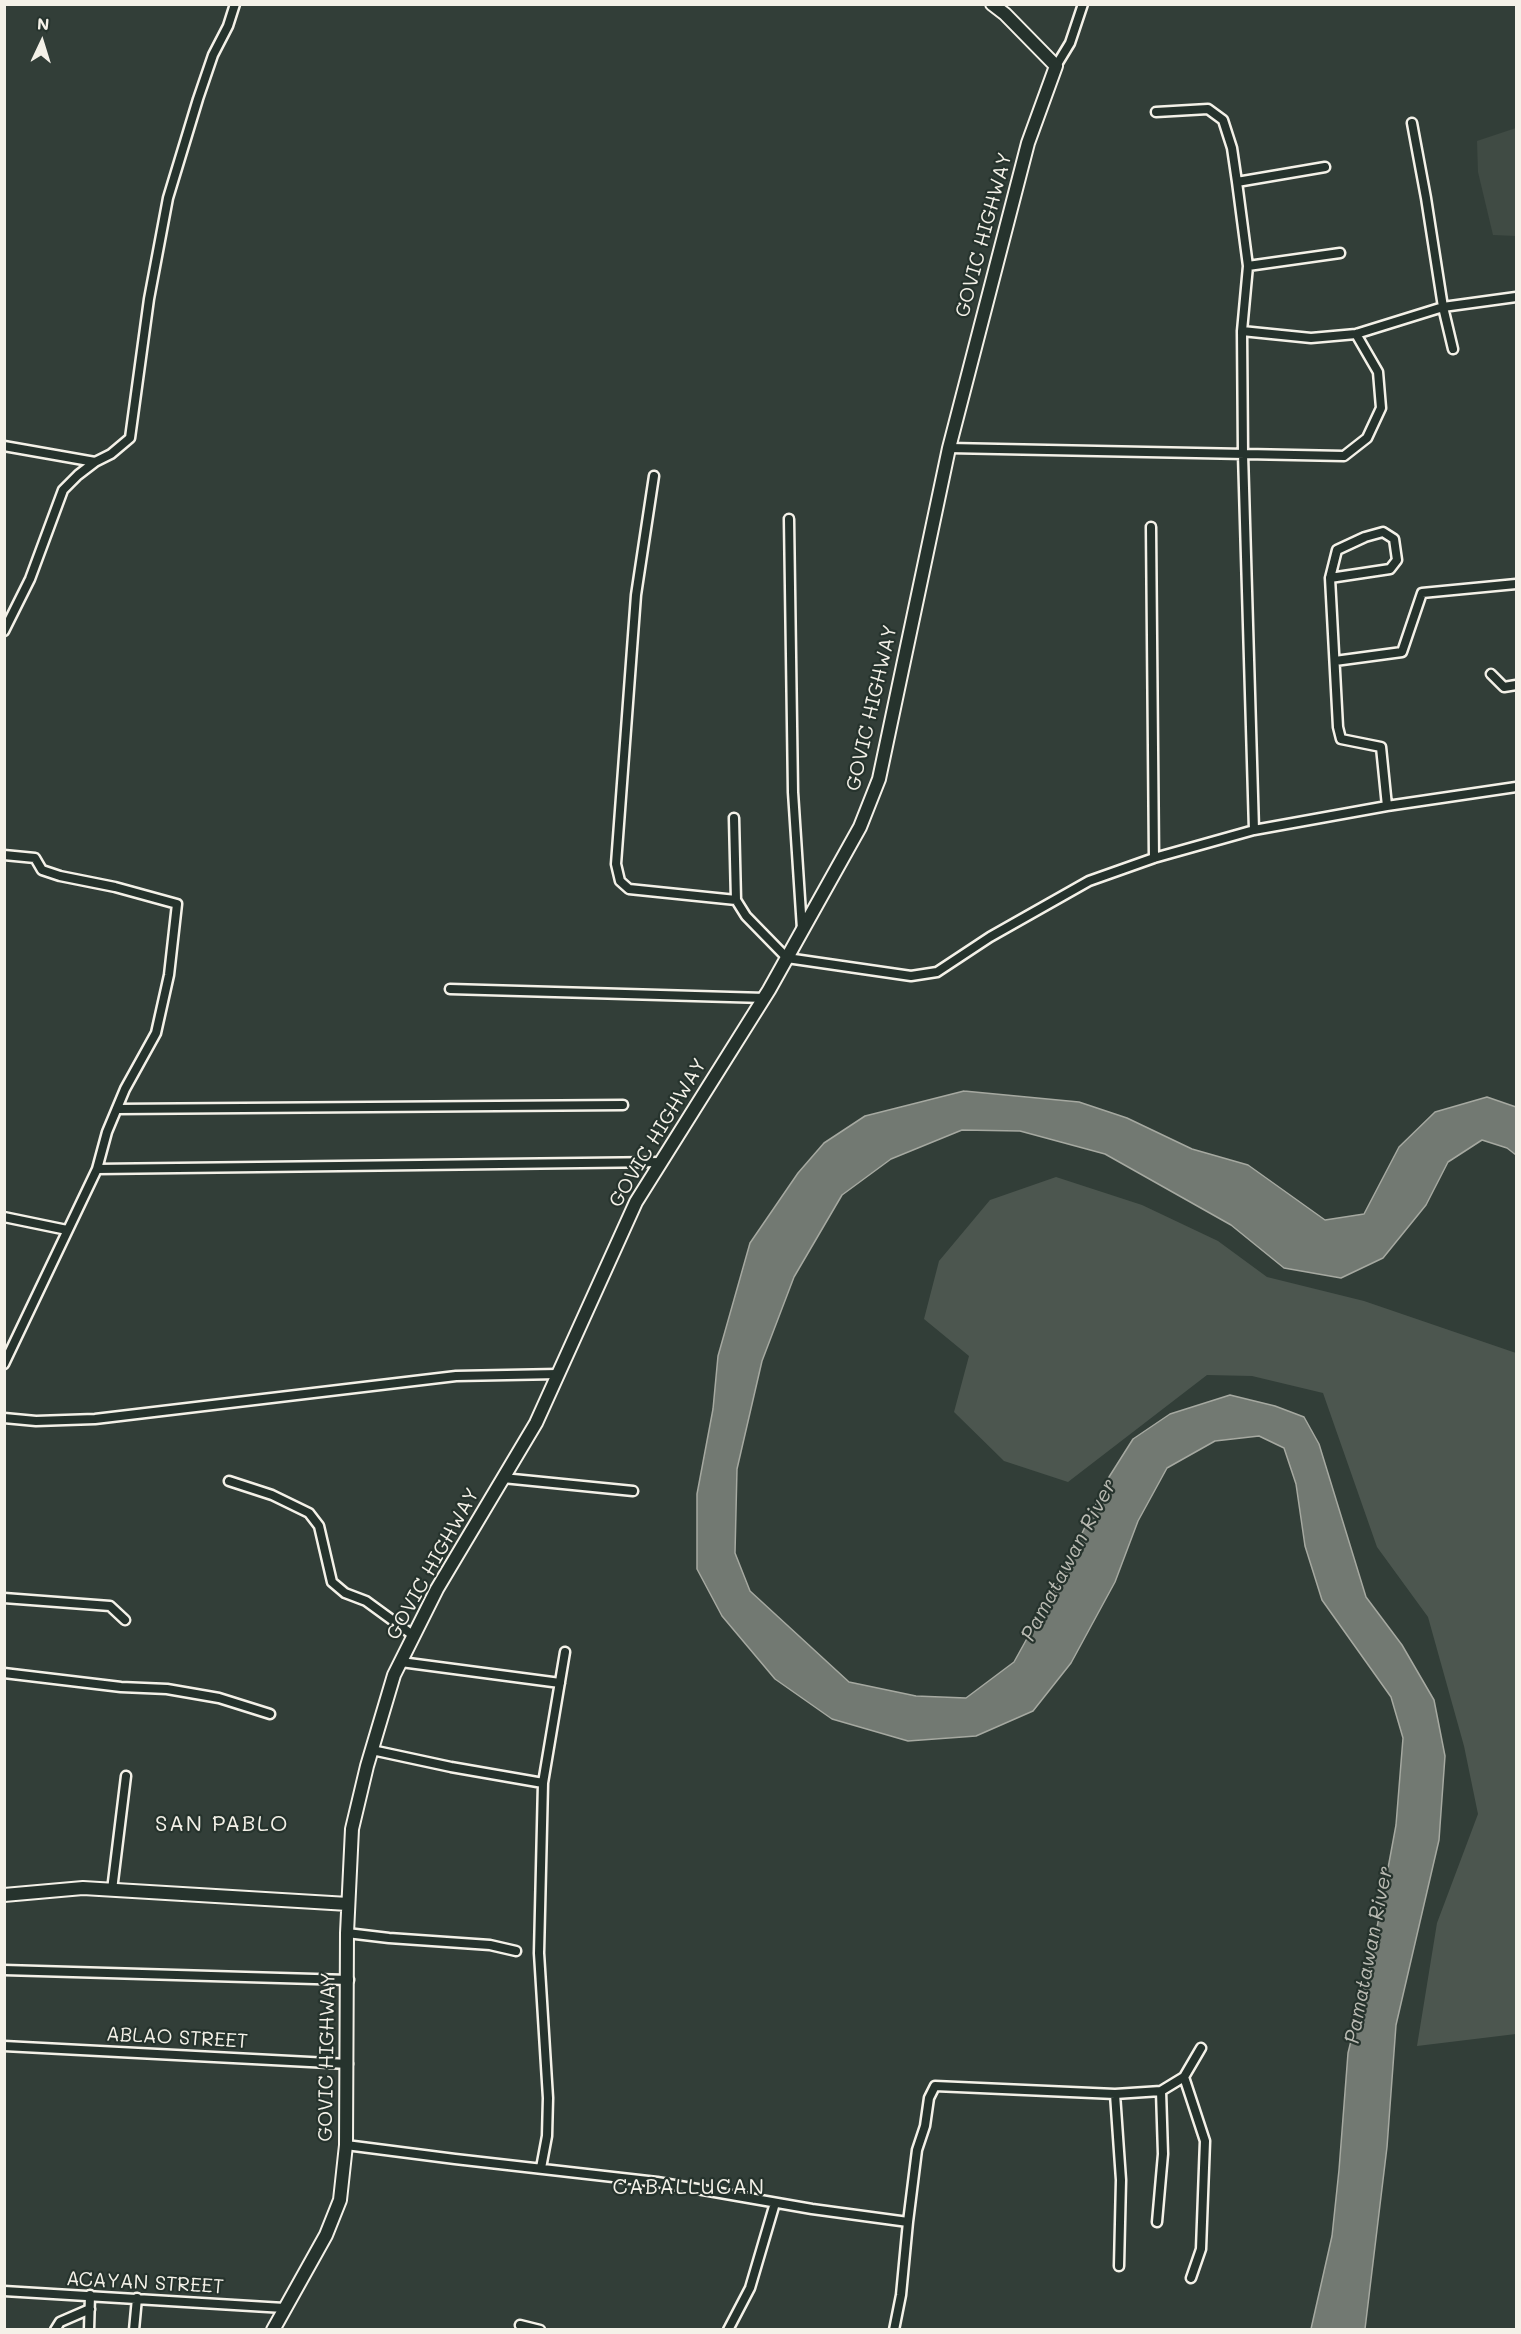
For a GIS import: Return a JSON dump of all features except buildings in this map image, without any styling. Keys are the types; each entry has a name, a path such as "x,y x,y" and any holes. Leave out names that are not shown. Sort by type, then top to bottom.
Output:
{"main road":[{"path":"992,4 1005,14 1056,66"},
{"name":"GOVIC HIGHWAY","path":"273,2330 326,2235 340,2200 346,2145 347,1933 352,1829 394,1675 437,1589 536,1423 636,1202 765,998 860,827 879,779 949,448 1028,143 1056,66"},
{"path":"4,1895 83,1888 348,1904"}],"street":[{"path":"4,631 30,579 63,490 78,475 95,462 111,454 130,438 149,299 168,198 213,55 228,26 235,4"},
{"path":"1056,66 1070,42 1083,4"},
{"path":"1156,112 1208,109 1223,120 1232,148 1237,182 1248,266 1242,331 1243,454 1254,830"},
{"path":"1412,123 1443,307 1453,349"},
{"path":"1237,182 1325,167"},
{"path":"1248,266 1340,253"},
{"path":"1242,331 1311,338 1356,334 1443,307 1516,297"},
{"path":"949,448 1344,456 1367,438 1381,408 1378,372 1356,334"},
{"path":"4,446 95,462"},
{"path":"654,476 636,595 616,864 620,881 629,889 736,900"},
{"path":"789,519 793,792 802,932"},
{"path":"1151,527 1154,858"},
{"path":"1330,578 1390,569 1397,560 1394,539 1383,532 1365,537 1337,550 1330,578 1338,727 1341,739 1381,747 1387,806"},
{"path":"1335,661 1402,652 1422,593 1516,584"},
{"path":"1491,674 1504,687 1516,685"},
{"path":"734,818 736,900 746,916 788,958 910,976 937,972 990,937 1089,881 1154,858 1254,830 1387,806 1516,787"},
{"path":"4,855 34,858 42,870 60,876 115,887 177,904 169,975 156,1034 117,1109 97,1168 4,1364"},
{"path":"450,989 765,998"},
{"path":"117,1109 623,1105"},
{"path":"97,1168 662,1162"},
{"path":"4,1217 67,1230"},
{"path":"4,1418 36,1421 95,1419 456,1376 558,1374"},
{"path":"503,1478 633,1491"},
{"path":"229,1481 272,1495 309,1513 319,1526 332,1582 345,1593 366,1601 414,1636"},
{"path":"4,1598 110,1606 125,1620"},
{"path":"541,2168 547,2136 548,2098 539,1953 543,1783 565,1652"},
{"path":"401,1662 560,1683"},
{"path":"4,1673 121,1687 167,1689 219,1698 270,1714"},
{"path":"372,1750 543,1783"},
{"path":"112,1890 126,1776"},
{"path":"347,1933 490,1945 516,1951"},
{"path":"4,1970 348,1980"},
{"name":"ABLAO STREET","path":"4,2046 348,2064"},
{"path":"894,2330 901,2295 917,2150 925,2126 928,2098 935,2086 1115,2094 1161,2091 1184,2077 1201,2048"},
{"path":"1184,2077 1205,2141 1201,2249 1191,2278"},
{"path":"1156,2222 1163,2154 1161,2091"},
{"path":"1115,2094 1121,2180 1119,2266"},
{"path":"346,2145 657,2182 775,2203 908,2222"},
{"path":"728,2330 750,2288 775,2203"},
{"name":"ACAYAN STREET","path":"4,2291 284,2308"},
{"path":"89,2330 90,2295"},
{"path":"134,2330 137,2298"},
{"path":"55,2330 60,2322 90,2309"},
{"path":"520,2325 540,2330"}],"shaded area":[{"path":"1516,128 1516,236 1493,235 1478,172 1477,141"},
{"path":"964,1091 1079,1102 1127,1118 1192,1149 1248,1165 1325,1220 1364,1214 1399,1147 1435,1112 1487,1097 1516,1107 1516,1155 1507,1148 1482,1140 1448,1162 1426,1205 1383,1258 1341,1278 1284,1268 1231,1225 1105,1154 1020,1131 962,1130 891,1159 842,1195 794,1277 762,1361 737,1469 735,1553 750,1591 849,1682 916,1696 966,1698 1014,1662 1061,1577 1109,1477 1133,1439 1170,1414 1230,1395 1275,1406 1304,1417 1319,1444 1366,1597 1402,1645 1434,1700 1445,1756 1439,1840 1396,2025 1387,2147 1365,2329 1311,2329 1332,2236 1348,2053 1371,1960 1396,1825 1403,1738 1391,1697 1322,1600 1305,1546 1296,1484 1284,1448 1259,1436 1215,1441 1167,1468 1138,1521 1115,1582 1071,1663 1033,1711 976,1736 908,1741 832,1719 775,1679 722,1616 697,1569 697,1494 713,1409 718,1356 750,1243 798,1173 824,1143 865,1116"},
{"path":"1056,1177 1142,1205 1218,1241 1267,1277 1364,1301 1516,1353 1516,2034 1417,2046 1437,1923 1478,1814 1464,1746 1428,1617 1377,1547 1323,1393 1252,1376 1207,1375 1068,1482 1004,1461 954,1412 969,1356 924,1319 939,1261 990,1200"}],"district":[{"name":"SAN PABLO","path":"222,1824"},
{"name":"CABALLUCAN","path":"689,2188"}],"water label":[{"name":"Pamatawan River","path":"1069,1560"},
{"name":"Pamatawan River","path":"1369,1955"}]}
